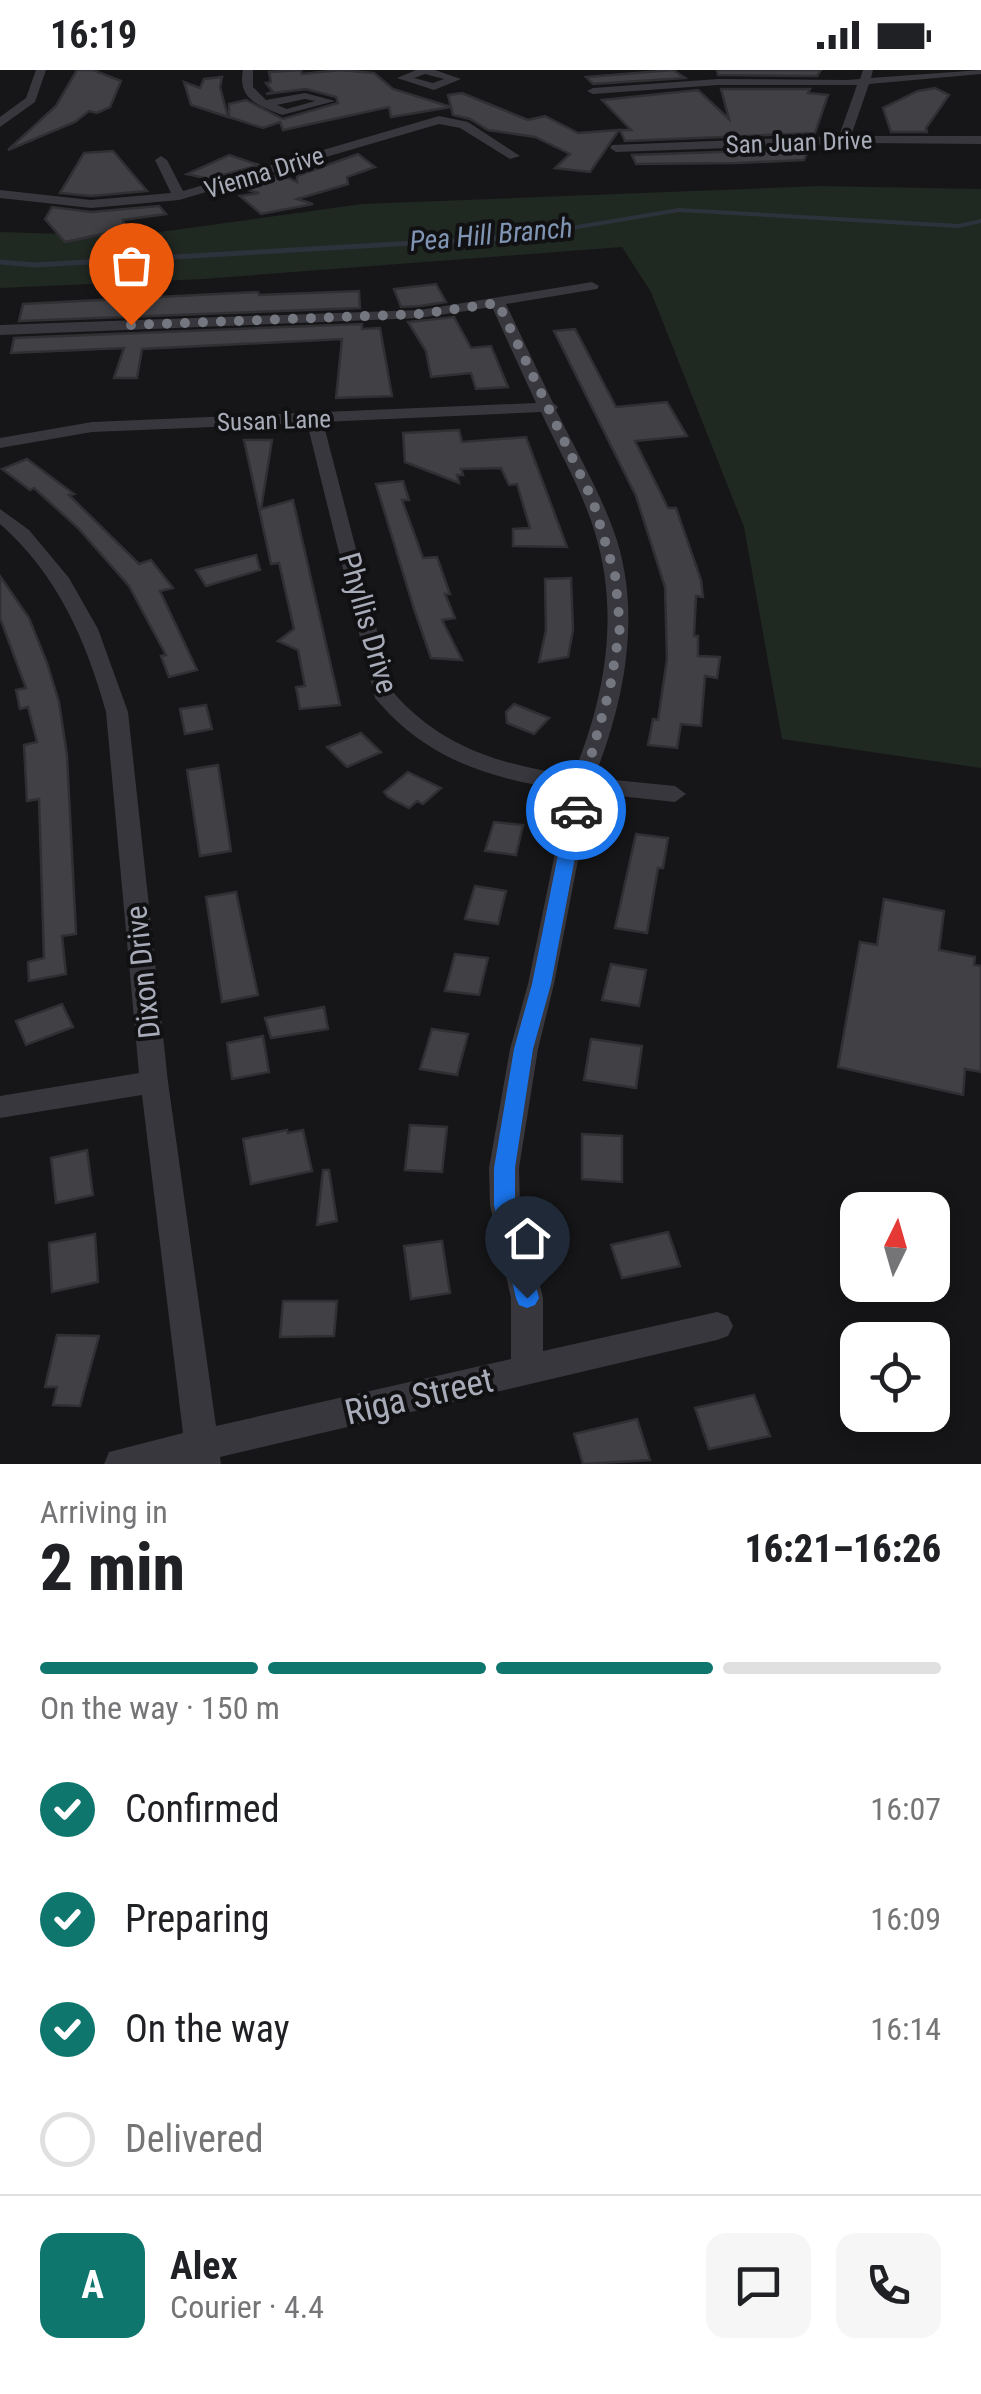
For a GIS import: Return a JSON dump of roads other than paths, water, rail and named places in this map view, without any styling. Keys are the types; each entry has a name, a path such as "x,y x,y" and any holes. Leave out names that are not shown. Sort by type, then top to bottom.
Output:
{"street":[{"path":"0,124 31,100 41,70"},
{"path":"248,70 244,89 266,104"},
{"path":"593,91 981,72"},
{"path":"844,140 868,75"},
{"name":"Vienna Drive","path":"0,194 90,204 180,196 440,120 464,124 514,156"},
{"name":"San Juan Drive","path":"616,148 844,140 981,140"},
{"path":"161,160 180,196"},
{"path":"0,330 420,314 592,286"},
{"path":"498,303 550,407 604,530 620,627 610,688 582,784 524,1049 504,1168 505,1205 527,1298 527,1371"},
{"name":"Susan Lane","path":"0,442 92,427 550,407"},
{"name":"Phyllis Drive","path":"314,419 373,658 383,693 392,707 422,736 458,754 582,784 675,794"},
{"name":"Dixon Drive","path":"0,514 30,543 70,597 102,657 112,693 154,1082 204,1455"},
{"path":"0,1107 154,1082"},
{"name":"Riga Street","path":"121,1464 204,1455 716,1326"}],"waterway":[{"name":"Pea Hill Branch","path":"474,240 518,237 679,210 959,226 981,221"},
{"name":"Pea Hill Branch","path":"0,262 35,265 517,237"}]}
